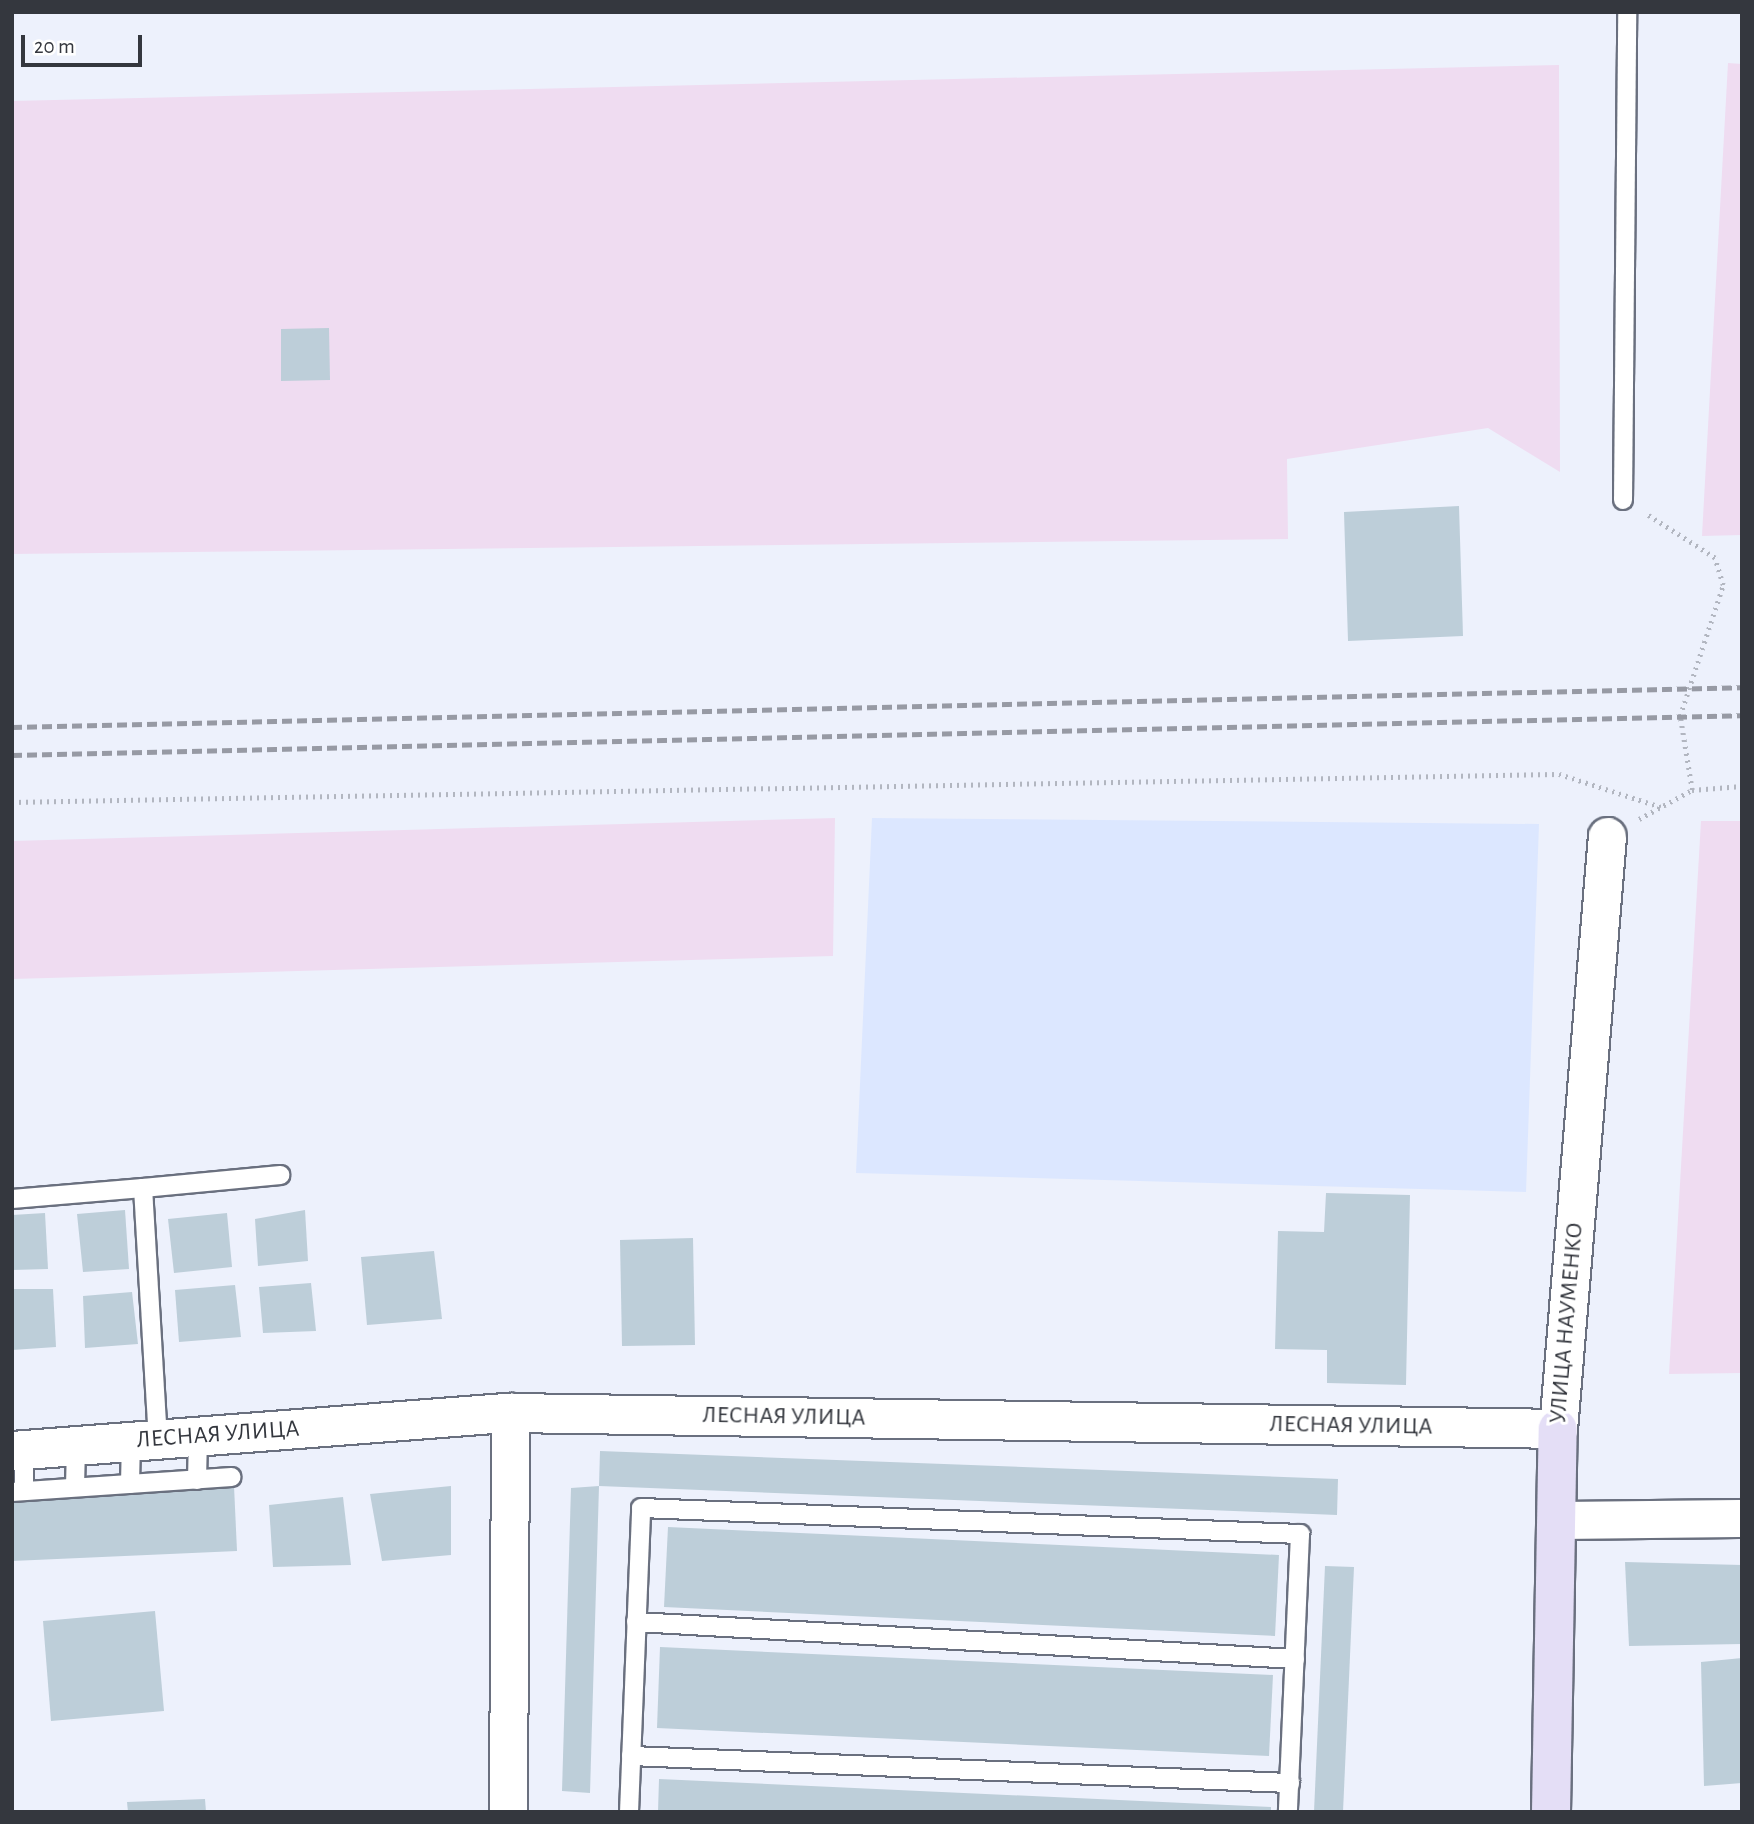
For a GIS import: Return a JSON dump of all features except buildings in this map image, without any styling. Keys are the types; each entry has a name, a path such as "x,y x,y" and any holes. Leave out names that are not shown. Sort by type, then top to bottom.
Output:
{"main road":[{"name":"УЛИЦА НАУМЕНКО","path":"1551,1812 1558,1429"}],"street":[{"name":"УЛИЦА НАУМЕНКО","path":"1558,1429 1607,836"},
{"name":"ЛЕСНАЯ УЛИЦА","path":"18,1450 510,1413 1558,1429"},
{"path":"508,1812 510,1413"},
{"path":"1557,1520 1742,1518"}],"lane":[{"path":"1623,500 1627,12"},
{"path":"12,1199 280,1175"},
{"path":"130,1484 145,1440 143,1188"},
{"path":"197,1480 198,1436"},
{"path":"75,1488 76,1445"},
{"path":"18,1450 18,1491 231,1477"},
{"path":"629,1812 641,1508 1300,1534 1289,1812"},
{"path":"636,1622 1295,1659"},
{"path":"631,1756 1290,1783"}],"path":[{"path":"1623,500 1714,558 1723,584 1680,716 1692,790"},
{"path":"12,802 1559,774 1661,807"},
{"path":"1607,836 1692,790 1742,786"}],"shaded area":[{"path":"1728,63 1742,64 1742,535 1702,536"},
{"path":"1559,65 1560,472 1488,428 1287,459 1288,539 12,554 12,101"},
{"path":"835,818 833,956 12,979 12,841"},
{"path":"872,818 1539,824 1526,1192 856,1173"},
{"path":"1701,821 1742,821 1742,1373 1669,1374"}],"railway":[{"path":"12,727 1742,687"},
{"path":"12,755 1742,715"}]}
